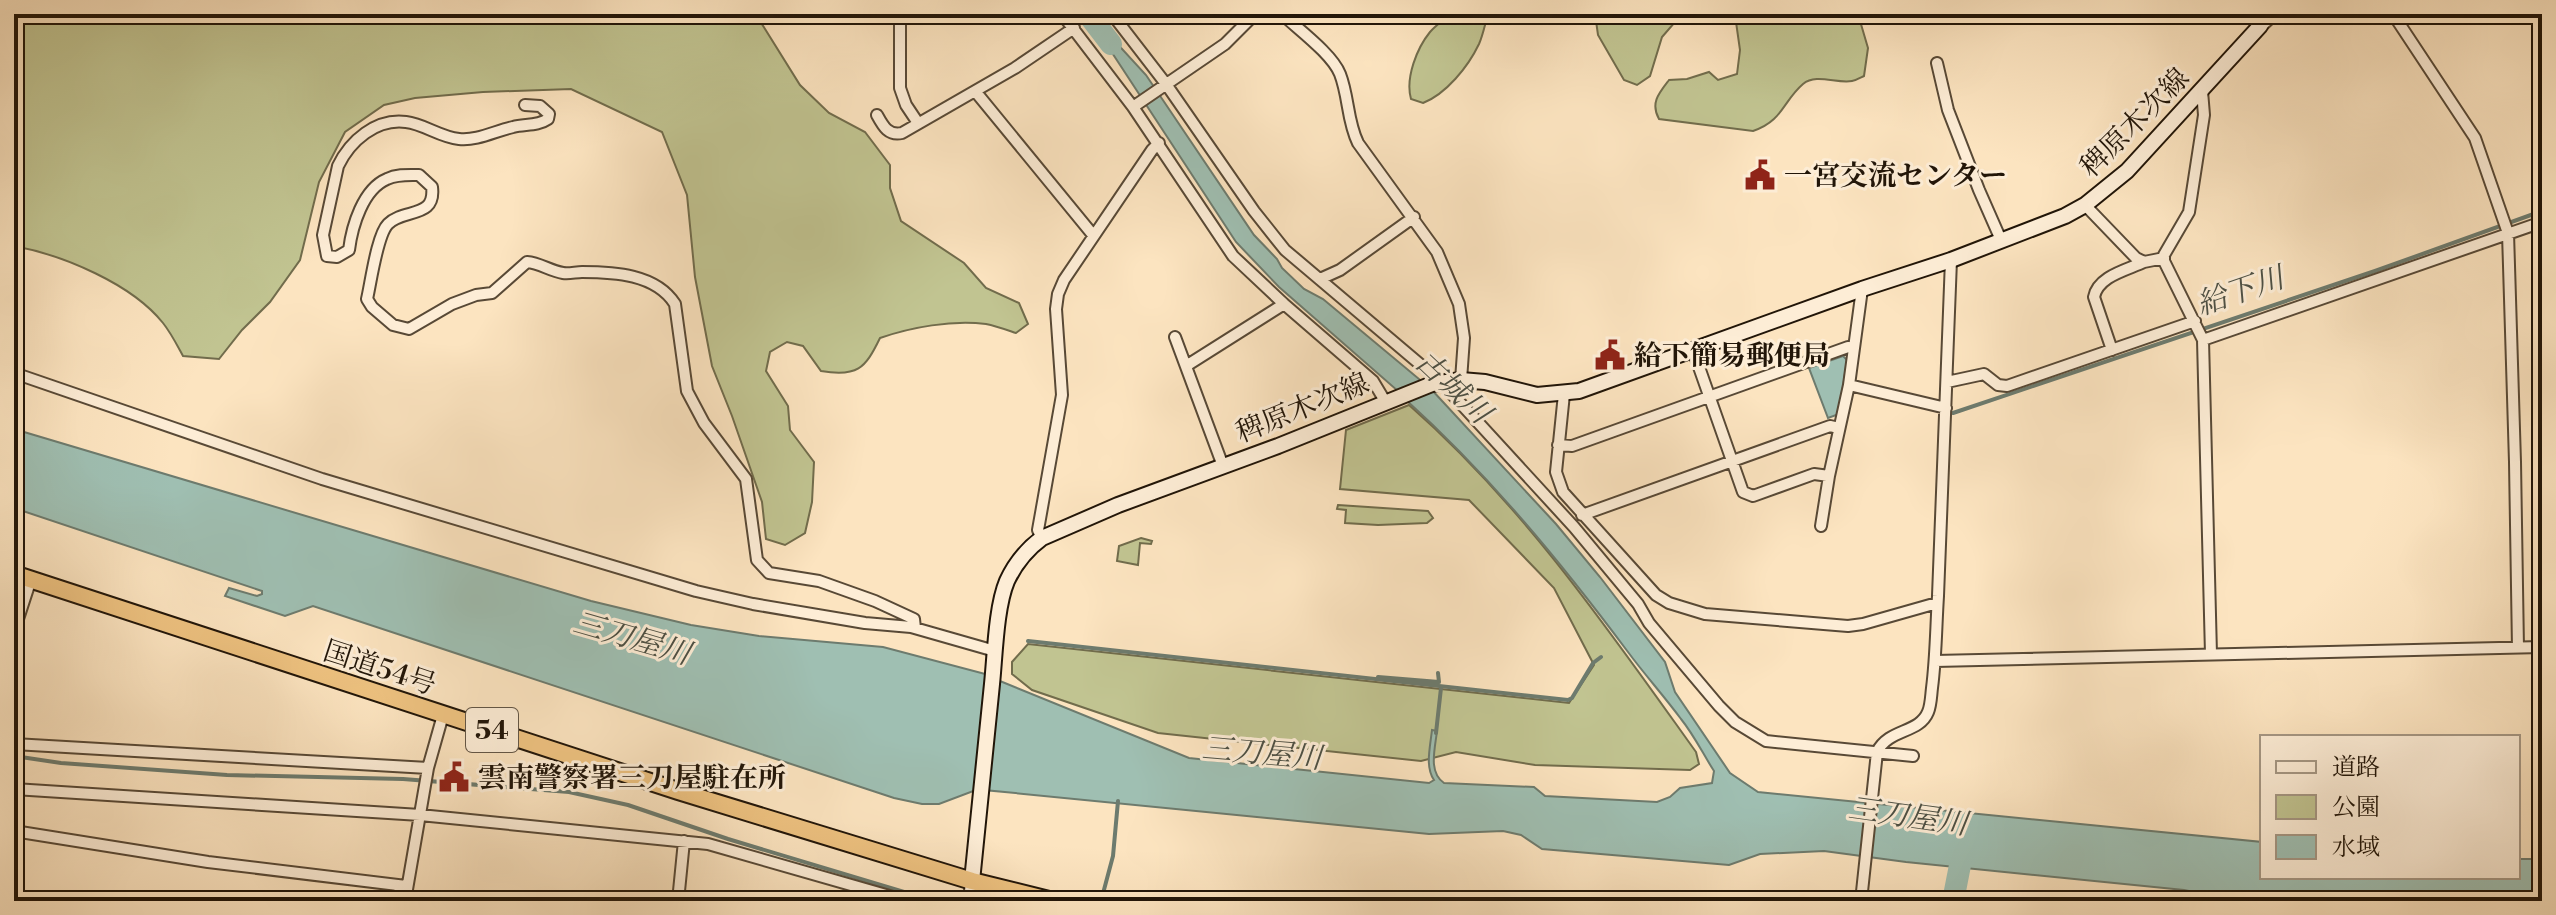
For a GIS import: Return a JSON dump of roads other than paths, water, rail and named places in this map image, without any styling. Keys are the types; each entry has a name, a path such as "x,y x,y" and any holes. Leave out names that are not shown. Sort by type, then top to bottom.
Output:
{"highway":[{"name":"国道54号","path":"22,576 663,786 972,881 1053,901"}],"main road":[{"name":"稗原木次線","path":"972,881 995,655 1006,584 1022,557 1042,538 1118,505 1436,383 1461,380 1485,382 1537,395 1564,394 1951,260 2085,205 2127,171 2202,91 2259,20"}],"street":[{"path":"900,14 900,88 906,105 918,123"},
{"path":"1062,14 1135,106 1233,256 1390,399"},
{"path":"1112,14 1285,250 1436,383 1574,527 1638,604 1649,623 1735,722 1766,741 1913,756"},
{"path":"1135,106 1225,44 1255,14"},
{"path":"1282,14 1339,70 1354,134 1437,252 1459,304 1464,338 1461,380"},
{"path":"2259,20 2273,14"},
{"path":"2393,14 2475,138 2506,227 2518,648"},
{"path":"877,115 892,134 902,133 1015,68 1074,28"},
{"path":"1937,63 1948,110 2001,240"},
{"path":"975,91 1093,235"},
{"path":"2164,258 2189,212 2204,115 2202,91"},
{"path":"525,105 540,106 549,114 548,119 464,140 406,122 394,122 365,131 338,166 323,235 327,256 337,257 349,250 356,221 378,184 395,176 419,175 432,187 431,202 427,207 402,215 384,228 367,299 372,307 398,328 409,329 452,304 492,293 527,262 537,262 562,273 628,274 661,289 675,304 687,391 704,423 746,479 757,560 762,568 769,573 819,581 885,605 914,619 915,628"},
{"path":"1042,538 1038,530 1062,395 1056,309 1058,294 1093,235 1159,143"},
{"path":"2085,205 2136,258 2144,262"},
{"path":"1320,279 1340,270 1414,217"},
{"path":"2202,337 2506,227 2542,222"},
{"path":"2112,350 2094,297 2096,289 2101,282 2144,262 2164,258"},
{"path":"2164,258 2202,337 2211,654"},
{"path":"1861,901 1877,754 1881,745 1893,734 1915,726 1930,707 1935,661 1951,260"},
{"path":"1821,526 1849,385 1862,289"},
{"path":"1186,366 1284,304"},
{"path":"1947,382 1984,374 1998,385 2007,386 2196,322"},
{"path":"1175,337 1223,466"},
{"path":"1558,445 1572,446 1848,347 1854,348"},
{"path":"1693,350 1743,492 1749,496 1814,474 1829,476"},
{"path":"14,373 322,479 696,591 865,623 915,628 995,655"},
{"path":"1849,385 1946,408"},
{"path":"1564,394 1556,472 1563,492 1656,595 1690,611 1848,626 1937,603"},
{"path":"1582,515 1830,426 1839,428"},
{"path":"14,628 22,576"},
{"path":"1935,661 2542,647"},
{"path":"405,901 428,770 443,715"},
{"path":"14,744 428,770"},
{"path":"14,789 420,815 708,844 907,901"},
{"path":"14,831 208,862 406,886"},
{"path":"678,901 684,841"},
{"path":"970,901 972,881"},
{"path":"390,901 406,886"}],"water":[{"path":"1090,14 1146,75 1254,235 1282,268 1304,289 1323,299 1425,384 1399,392 1279,287 1236,242 1105,42"},
{"path":"1843,356 1847,360 1839,414 1828,418 1809,368"},
{"name":"三刀屋川","path":"1431,389 1556,524 1665,662 1675,692 1730,773 1758,792 2260,842 2260,879 2520,879 2520,859 2542,859 2542,901 2238,901 2184,890 1824,851 1760,854 1729,865 1542,849 1521,835 1503,831 1429,834 984,790 995,679 1189,758 1429,783 1434,780 1429,763 1432,730 1437,731 1434,766 1444,783 1534,787 1545,796 1657,802 1670,797 1680,788 1712,783 1714,771 1690,731 1576,585 1495,488 1405,399"},
{"name":"三刀屋川","path":"14,429 591,601 691,625 759,636 883,647 989,675 976,790 939,804 894,798 313,606 285,616 225,596 229,588 257,596 262,591 14,508"}],"waterway":[{"name":"古城川","path":"1088,14 1111,44"},
{"name":"給下川","path":"1953,413 2375,271 2542,211"},
{"path":"1028,641 1568,700 1593,663 1601,657"},
{"path":"1378,677 1439,682 1438,673"},
{"path":"1436,733 1441,688"},
{"path":"14,756 61,763 227,775 403,779 569,792 628,805 728,839 934,901"},
{"path":"1101,901 1113,856 1118,801"},
{"name":"三刀屋川","path":"1953,901 1962,855"}],"place":[{"name":"一宮交流センター","path":"1760,175"},
{"name":"給下簡易郵便局","path":"1610,355"},
{"name":"雲南警察署三刀屋駐在所","path":"454,777"}]}
